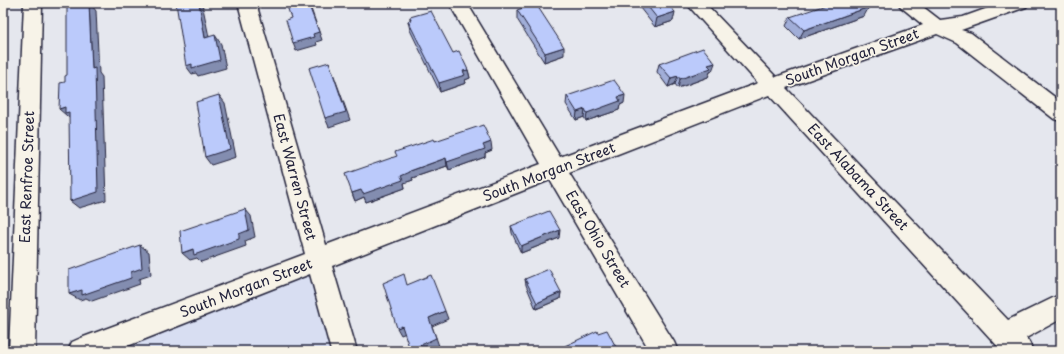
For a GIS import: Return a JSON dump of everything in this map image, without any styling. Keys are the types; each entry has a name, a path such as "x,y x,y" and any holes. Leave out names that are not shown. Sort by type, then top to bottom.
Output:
{"street":[{"name":"East Renfroe Street","path":"22,351 33,3"},
{"name":"East Warren Street","path":"247,3 317,260 344,351"},
{"name":"East Ohio Street","path":"458,3 665,351"},
{"name":"East Alabama Street","path":"695,3 1012,343"},
{"path":"907,3 937,27 964,38 1061,113"},
{"name":"South Morgan Street","path":"81,351 556,170 773,85 937,27 965,23 1020,3"},
{"path":"1012,343 1061,306"}],"shaded area":[{"path":"317,260 344,351 81,351"}],"building":[{"path":"89,3 92,69 95,68 98,192 70,201 69,112 65,113 65,107 59,109 60,83 65,82 65,76 67,75 67,7"},
{"path":"176,3 199,3 205,38 215,35 220,60 192,68 192,64 186,66"},
{"path":"286,3 308,3 319,32 313,34 314,37 293,43 286,20 291,18"},
{"path":"645,3 667,3 675,12 657,18"},
{"path":"832,3 865,3 869,7 804,30 790,17"},
{"path":"536,4 564,47 545,53 517,10"},
{"path":"431,11 453,53 459,51 468,70 463,71 465,75 439,83 408,21 411,20 410,17"},
{"path":"703,48 715,63 708,65 711,68 680,79 678,76 671,78 659,64"},
{"path":"329,62 346,112 325,118 309,68"},
{"path":"614,80 625,95 618,97 620,101 587,113 585,109 577,112 567,96"},
{"path":"219,95 230,149 205,157 196,102"},
{"path":"483,125 491,142 483,145 485,149 447,162 446,158 410,171 401,176 403,180 363,194 361,190 352,193 345,174 397,156 395,152 434,139 435,141"},
{"path":"245,209 249,230 239,234 239,239 194,255 193,249 182,253 180,231"},
{"path":"549,211 560,230 521,246 511,226"},
{"path":"140,245 142,268 131,272 131,278 82,295 82,290 69,294 69,270"},
{"path":"549,269 561,292 537,303 525,279"},
{"path":"404,274 407,285 431,275 445,311 429,318 436,338 410,350 402,326 397,328 383,283"},
{"path":"607,330 618,351 567,351 565,346 597,331 598,333"}]}
